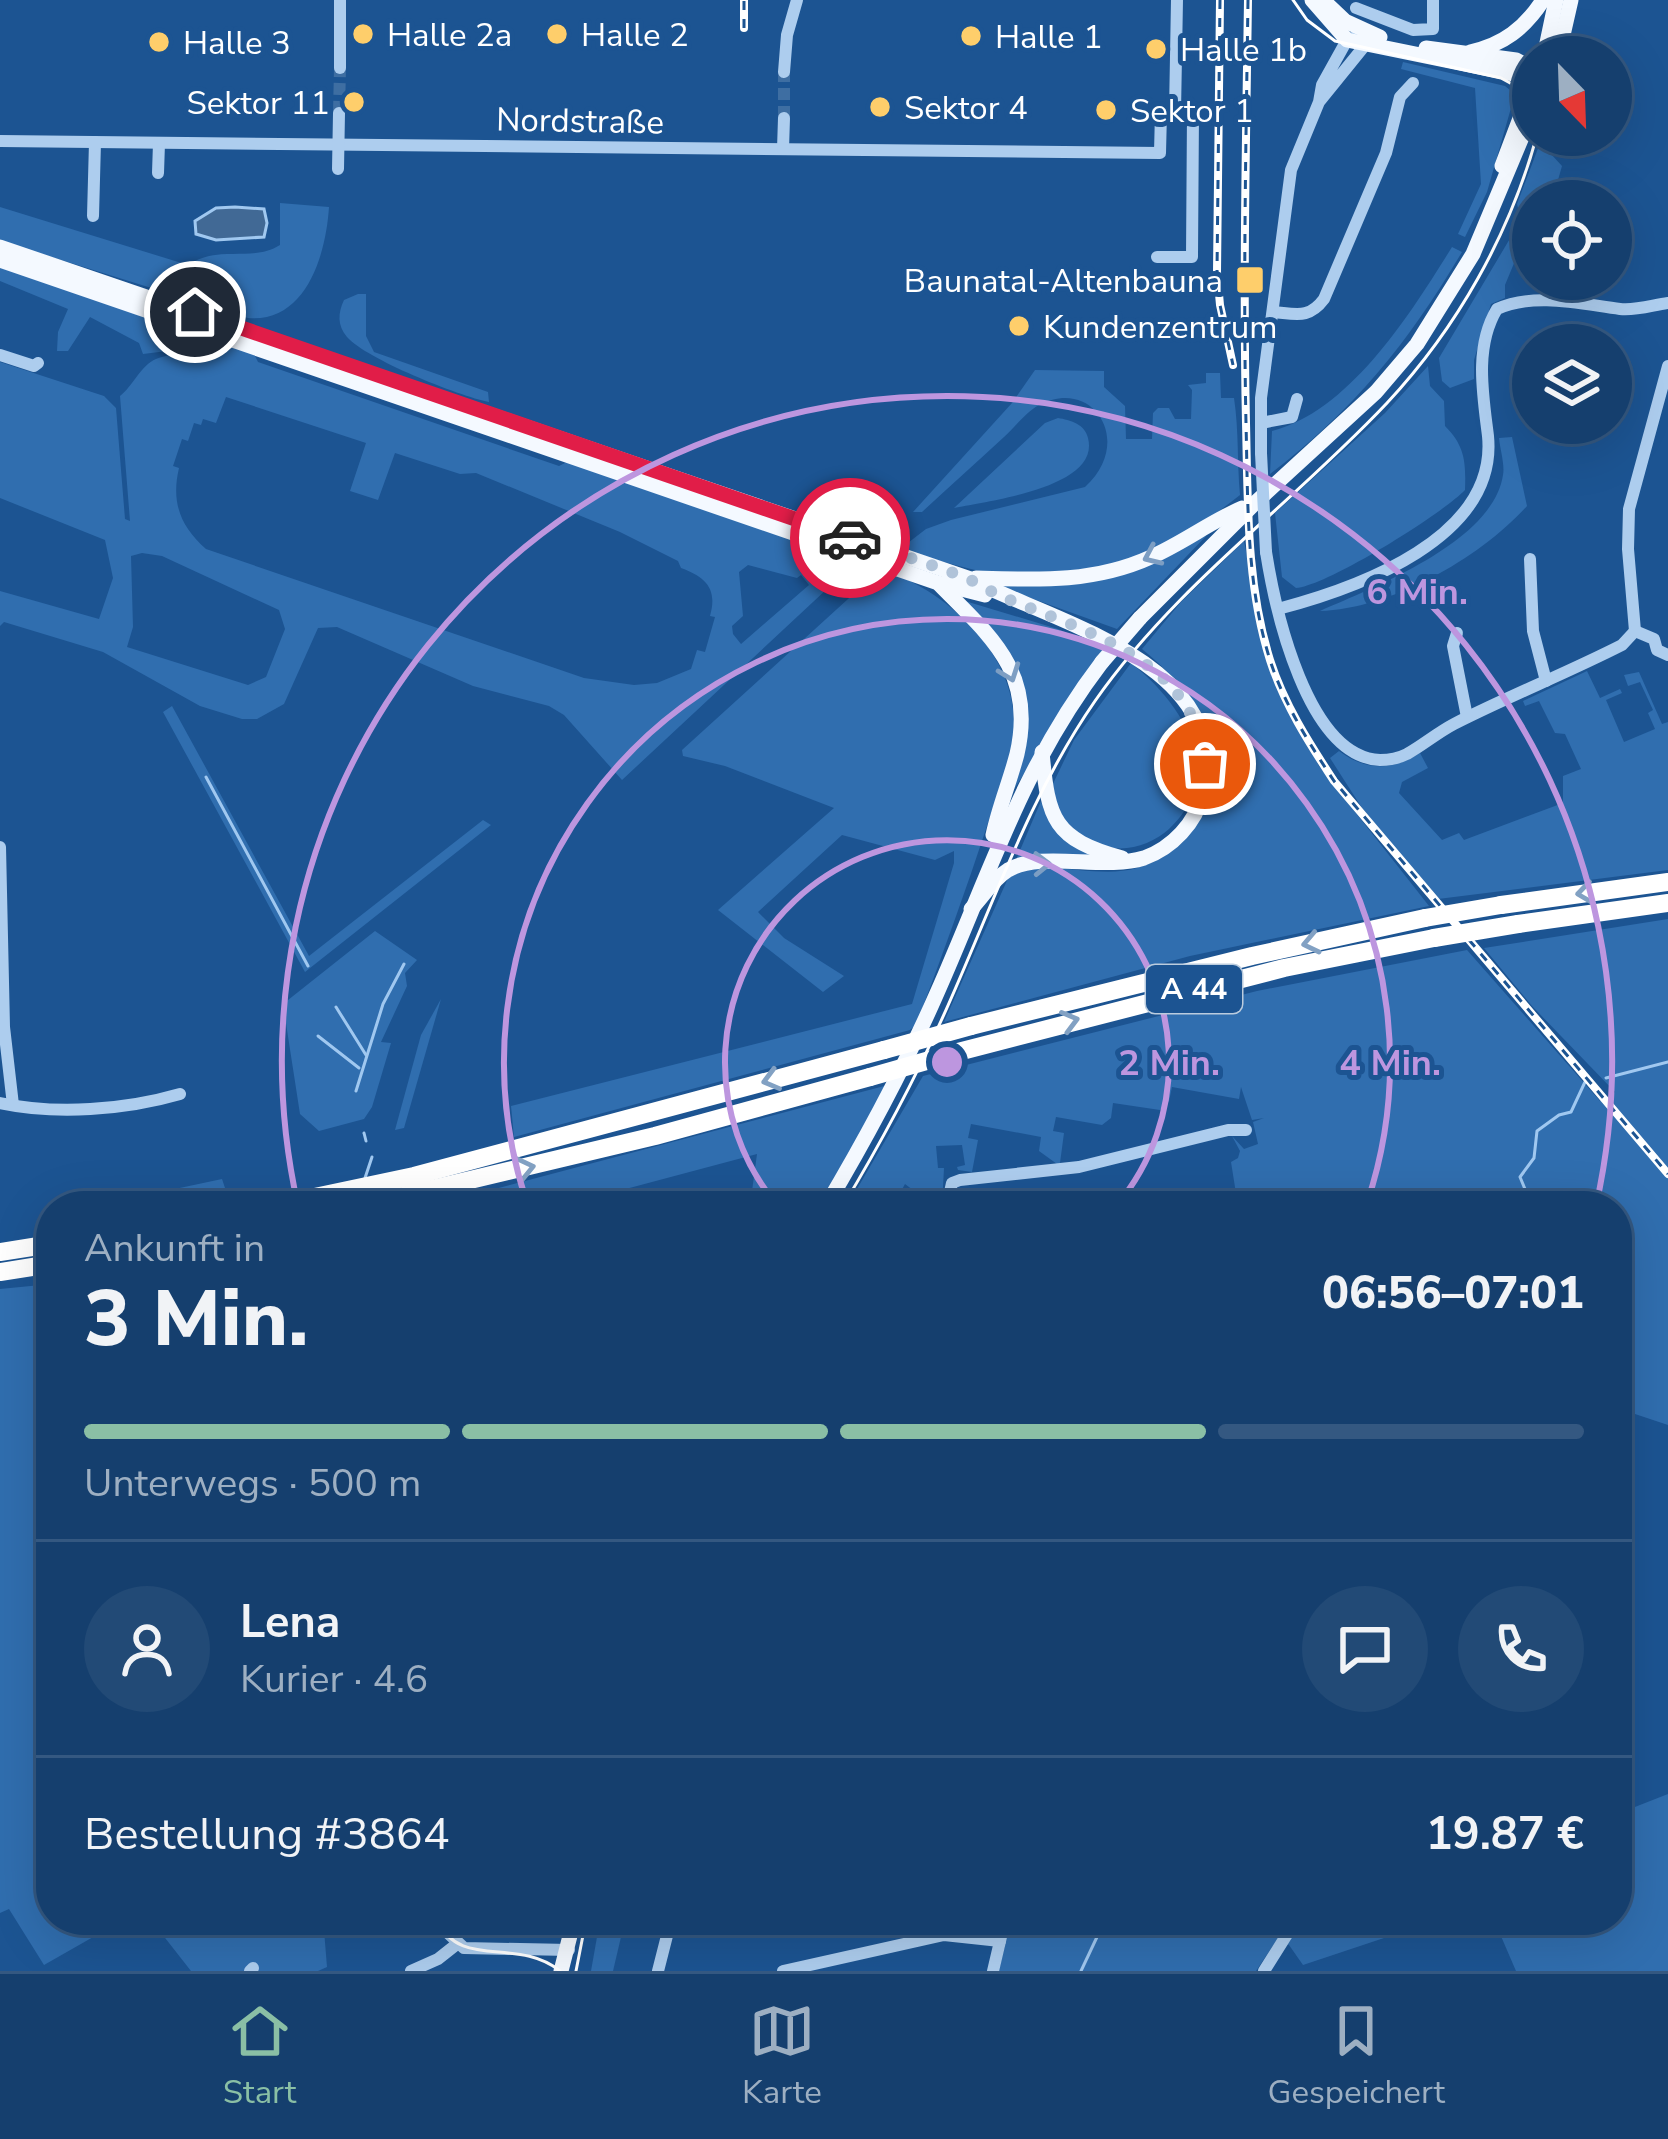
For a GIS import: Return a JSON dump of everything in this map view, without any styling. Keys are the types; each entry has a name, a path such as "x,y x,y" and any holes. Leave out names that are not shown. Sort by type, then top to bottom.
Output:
{"highway":[{"name":"A 44","path":"398,1191 971,1026 1252,956 1425,918 1668,882"},
{"name":"A 44","path":"366,1191 655,1136 1284,968 1518,924 1668,904"},
{"path":"0,1247 36,1245"},
{"path":"5,1271 36,1266"}],"main road":[{"path":"1312,0 1347,40 1512,60"},
{"path":"1324,0 1366,39 1512,72"},
{"path":"1458,53 1510,37 1543,0"},
{"path":"1548,36 1556,0"},
{"path":"1563,36 1571,0"},
{"path":"1497,198 1497,181 1512,138"},
{"path":"834,1191 892,1088 937,993 991,856 1042,749 1102,662 1140,617 1376,392 1417,344 1473,254 1514,156"},
{"path":"0,247 903,563 968,578 1055,581 1116,570 1179,544 1256,502"},
{"path":"0,260 847,543"},
{"path":"903,563 938,584 998,643 1018,698 1018,747 991,856"},
{"path":"968,578 1000,596 1078,625 1126,650 1164,679 1190,712 1204,752 1205,778 1199,806 1172,842 1131,861 1024,864 998,878 971,909"},
{"path":"938,584 1000,596"},
{"path":"1042,749 1047,803 1058,826 1082,845 1131,861"},
{"path":"560,1971 572,1935"}],"street":[{"path":"340,0 340,68"},
{"path":"784,72 787,35 797,0"},
{"path":"1157,257 1192,257 1193,112 1175,112 1177,0"},
{"path":"1356,8 1413,30 1433,29 1433,0"},
{"path":"1366,39 1319,102 1299,145 1287,190 1261,423 1266,553 1287,651 1307,693 1339,740 1361,757 1393,759 1467,718 1622,645 1636,631"},
{"path":"1319,102 1322,85 1347,40"},
{"path":"1274,312 1304,316 1320,305 1365,222 1400,97 1413,83"},
{"name":"Nordstraße","path":"0,141 1160,153 1161,112 1175,112"},
{"path":"338,169 339,113"},
{"path":"783,149 784,118"},
{"path":"94,216 95,142"},
{"path":"158,173 159,143"},
{"path":"1278,609 1360,582 1413,554 1464,514 1480,494 1489,464 1483,362 1490,323 1498,309 1557,301 1621,309 1668,303"},
{"path":"0,355 38,364"},
{"path":"1636,631 1629,509 1668,366"},
{"path":"1261,423 1292,417 1297,399"},
{"path":"1530,559 1533,631 1546,680"},
{"path":"1636,631 1654,639 1668,633"},
{"path":"1457,633 1453,646 1467,718"},
{"path":"1654,639 1657,650 1668,655"},
{"path":"0,847 7,1104 146,1104 180,1094"},
{"path":"950,1191 952,1183 960,1180 1079,1167 1228,1130 1246,1130"},
{"path":"452,1935 457,1944 477,1949 569,1950"},
{"path":"658,1971 667,1935"},
{"path":"782,1971 944,1935 1000,1941"},
{"path":"993,1971 1001,1935"},
{"path":"1264,1971 1287,1935"},
{"path":"411,1971 457,1944"}],"shaded area":[{"path":"1403,62 1512,92 1487,192 1465,237 1458,234 1481,184 1475,88 1401,69"},
{"path":"1535,156 1553,156 1562,166 1558,180 1526,180"},
{"path":"280,203 329,207 323,245 309,282 285,310 268,317 248,318 0,241 0,207 188,265 212,256 258,253 280,245"},
{"path":"216,208 264,209 264,237 216,240 196,234 195,221"},
{"path":"1512,235 1512,268 1505,298 1491,304 1474,360 1474,379 1450,388 1442,381 1439,358"},
{"path":"1452,247 1462,252 1378,373 1328,425 1270,474 1272,431 1300,420 1352,381 1398,329"},
{"path":"0,267 153,317 192,335 192,341 183,349 143,354 139,343 90,317 68,351 57,351 58,332 68,309 0,281"},
{"path":"366,294 366,336 374,352 488,392 489,402 414,376 357,346 347,337 340,319 344,300"},
{"path":"199,337 216,338 253,352 258,362 559,466 569,461 857,561 622,780 564,715 549,706 473,686 337,627 318,628 284,704 257,719 242,719 200,706 103,652 4,622 0,626 0,591 99,619 113,578 105,540 0,498 0,362 104,396 116,408 125,519 130,521 120,396 151,362 186,352","holes":["226,397 366,443 350,491 378,500 395,453 460,474 476,473 678,561 711,591 710,616 715,617 705,652 697,650 691,669 657,683 584,678 206,549 180,513 179,468 173,466 182,439 188,441 194,423 201,425 203,419 216,423","131,556 162,556 279,610 285,629 266,677 248,685 127,647 133,627","748,565 797,578 801,575 809,585 741,644 732,626 743,616 739,572"]},
{"path":"1428,366 1430,386 1444,401 1445,426 1463,455 1465,490 1384,547 1296,588 1282,577 1275,513 1385,413"},
{"path":"1035,370 1104,371 1104,387 1125,406 1126,439 1152,439 1153,413 1158,408 1169,408 1175,419 1191,419 1188,385 1206,383 1206,373 1220,373 1221,398 1234,398 1240,495 1161,546 1072,574 995,574 900,549 926,529 951,520 1085,487 1100,469 1107,434 1101,418 1076,399 1059,398 1030,412 922,512 913,512 1012,403"},
{"path":"1058,418 1084,429 1088,438 1087,455 1077,469 1038,489 954,508 1045,423"},
{"path":"1512,437 1527,506 1508,525 1460,562 1404,591 1320,611 1428,559 1478,521 1503,475 1499,438"},
{"path":"1207,535 1117,629 994,585 1052,585 1105,577 1155,561"},
{"path":"1244,541 1269,669 1319,766 1429,906 1190,956 944,1022 1009,876 1040,868 1105,872 1137,868 1164,857 1199,820 1210,771 1200,720 1176,682 1142,649 1181,602"},
{"path":"881,569 930,592 973,628 1004,674 1012,700 1014,728 1004,778 916,1025 514,1137 511,1106 912,1004 954,851 935,860 842,835 758,912 784,938 844,976 823,992 718,910 834,808 725,766 683,756 682,750"},
{"path":"965,601 1058,629 1103,649 1013,791 1022,736 1018,688 1000,644"},
{"path":"1131,663 1181,719 1196,763 1195,785 1186,808 1163,834 1141,845 1116,848 1097,844 1066,827 1049,792 1074,740"},
{"path":"1587,671 1600,698 1620,689 1622,693 1606,700 1624,742 1655,729 1648,713 1653,710 1640,682 1628,686 1624,675 1639,672 1662,724 1668,722 1668,870 1438,899 1362,808 1330,758 1339,751 1379,766 1420,753 1428,768 1402,782 1399,793 1442,840 1459,833 1464,840 1563,803 1563,776 1581,769 1565,734 1555,733 1539,701 1525,706 1523,701"},
{"path":"172,706 309,956 483,820 491,825 305,972 163,712"},
{"path":"1041,801 1064,839 1106,858 1015,862"},
{"path":"1668,919 1668,1425 1632,1413 1632,1191 1236,1191 1231,1162 1240,1151 1232,1136 1244,1149 1258,1144 1253,1122 1264,1118 1252,1120 1241,1087 1239,1099 1172,1087 1169,1101 1160,1110 1113,1103 1111,1118 1102,1125 1056,1117 1053,1131 1064,1133 1057,1164 1039,1151 1041,1137 971,1124 968,1138 978,1140 972,1172 958,1170 965,1165 962,1145 936,1146 938,1168 944,1168 943,1191 914,1191 905,1184 901,1191 856,1191 923,1076 1257,991 1467,950 1600,1101 1615,1092 1484,948"},
{"path":"375,931 417,960 405,973 407,986 381,1042 391,1043 372,1107 364,1119 319,1131 300,1114 283,1004"},
{"path":"441,999 404,1128 395,1130 421,1035"},
{"path":"888,1085 828,1191 752,1191 757,1154 618,1191 488,1191"},
{"path":"222,1179 226,1191 166,1191"},
{"path":"36,1285 36,1935 97,1935 44,1965 9,1909 0,1913 0,1289"},
{"path":"1668,1794 1668,1971 1516,1971 1500,1935 1632,1935 1632,1808"},
{"path":"163,1935 324,1935 327,1967 318,1971 191,1971"},
{"path":"597,1935 621,1935 613,1971 591,1971"},
{"path":"1007,1935 1393,1935 1303,1965 1278,1938 1256,1971 999,1971"}],"waterway":[{"path":"206,777 308,966"},
{"path":"356,1091 383,1004 404,964"},
{"path":"336,1007 366,1055"},
{"path":"318,1036 359,1068"},
{"path":"1606,1078 1668,1062"},
{"path":"1526,1191 1520,1177 1534,1158 1537,1131 1571,1112 1585,1082"},
{"path":"364,1133 366,1141"},
{"path":"365,1178 372,1157"},
{"path":"1081,1971 1098,1935"}],"tunnel":[{"path":"339,113 340,68"},
{"path":"784,72 784,118"}],"tram line":[{"path":"1293,0 1307,20 1335,41 1512,84"},
{"path":"852,1191 930,1045 1049,777 1095,701 1161,620 1350,440 1412,374 1478,278 1531,156"},
{"path":"447,1935 460,1945 526,1955 560,1971"},
{"path":"576,1971 583,1935"}],"railway":[{"path":"744,0 744,28"},
{"path":"1220,0 1217,272 1233,365"},
{"path":"1248,0 1248,513 1256,602 1276,676 1334,781 1668,1174"}],"way so far":[{"path":"850,538 968,578 1126,650 1180,696 1196,725 1205,764"}],"place":[{"name":"Halle 2a","path":"363,34"},
{"name":"Halle 2","path":"557,34"},
{"name":"Halle 1","path":"971,36"},
{"name":"Halle 3","path":"159,42"},
{"name":"Halle 1b","path":"1156,49"},
{"name":"Sektor 11","path":"354,102"},
{"name":"Sektor 4","path":"880,107"},
{"name":"Sektor 1","path":"1106,110"},
{"name":"Baunatal-Altenbauna","path":"1250,280"},
{"name":"Kundenzentrum","path":"1019,326"}],"route":[{"path":"195,312 850,538"}]}
